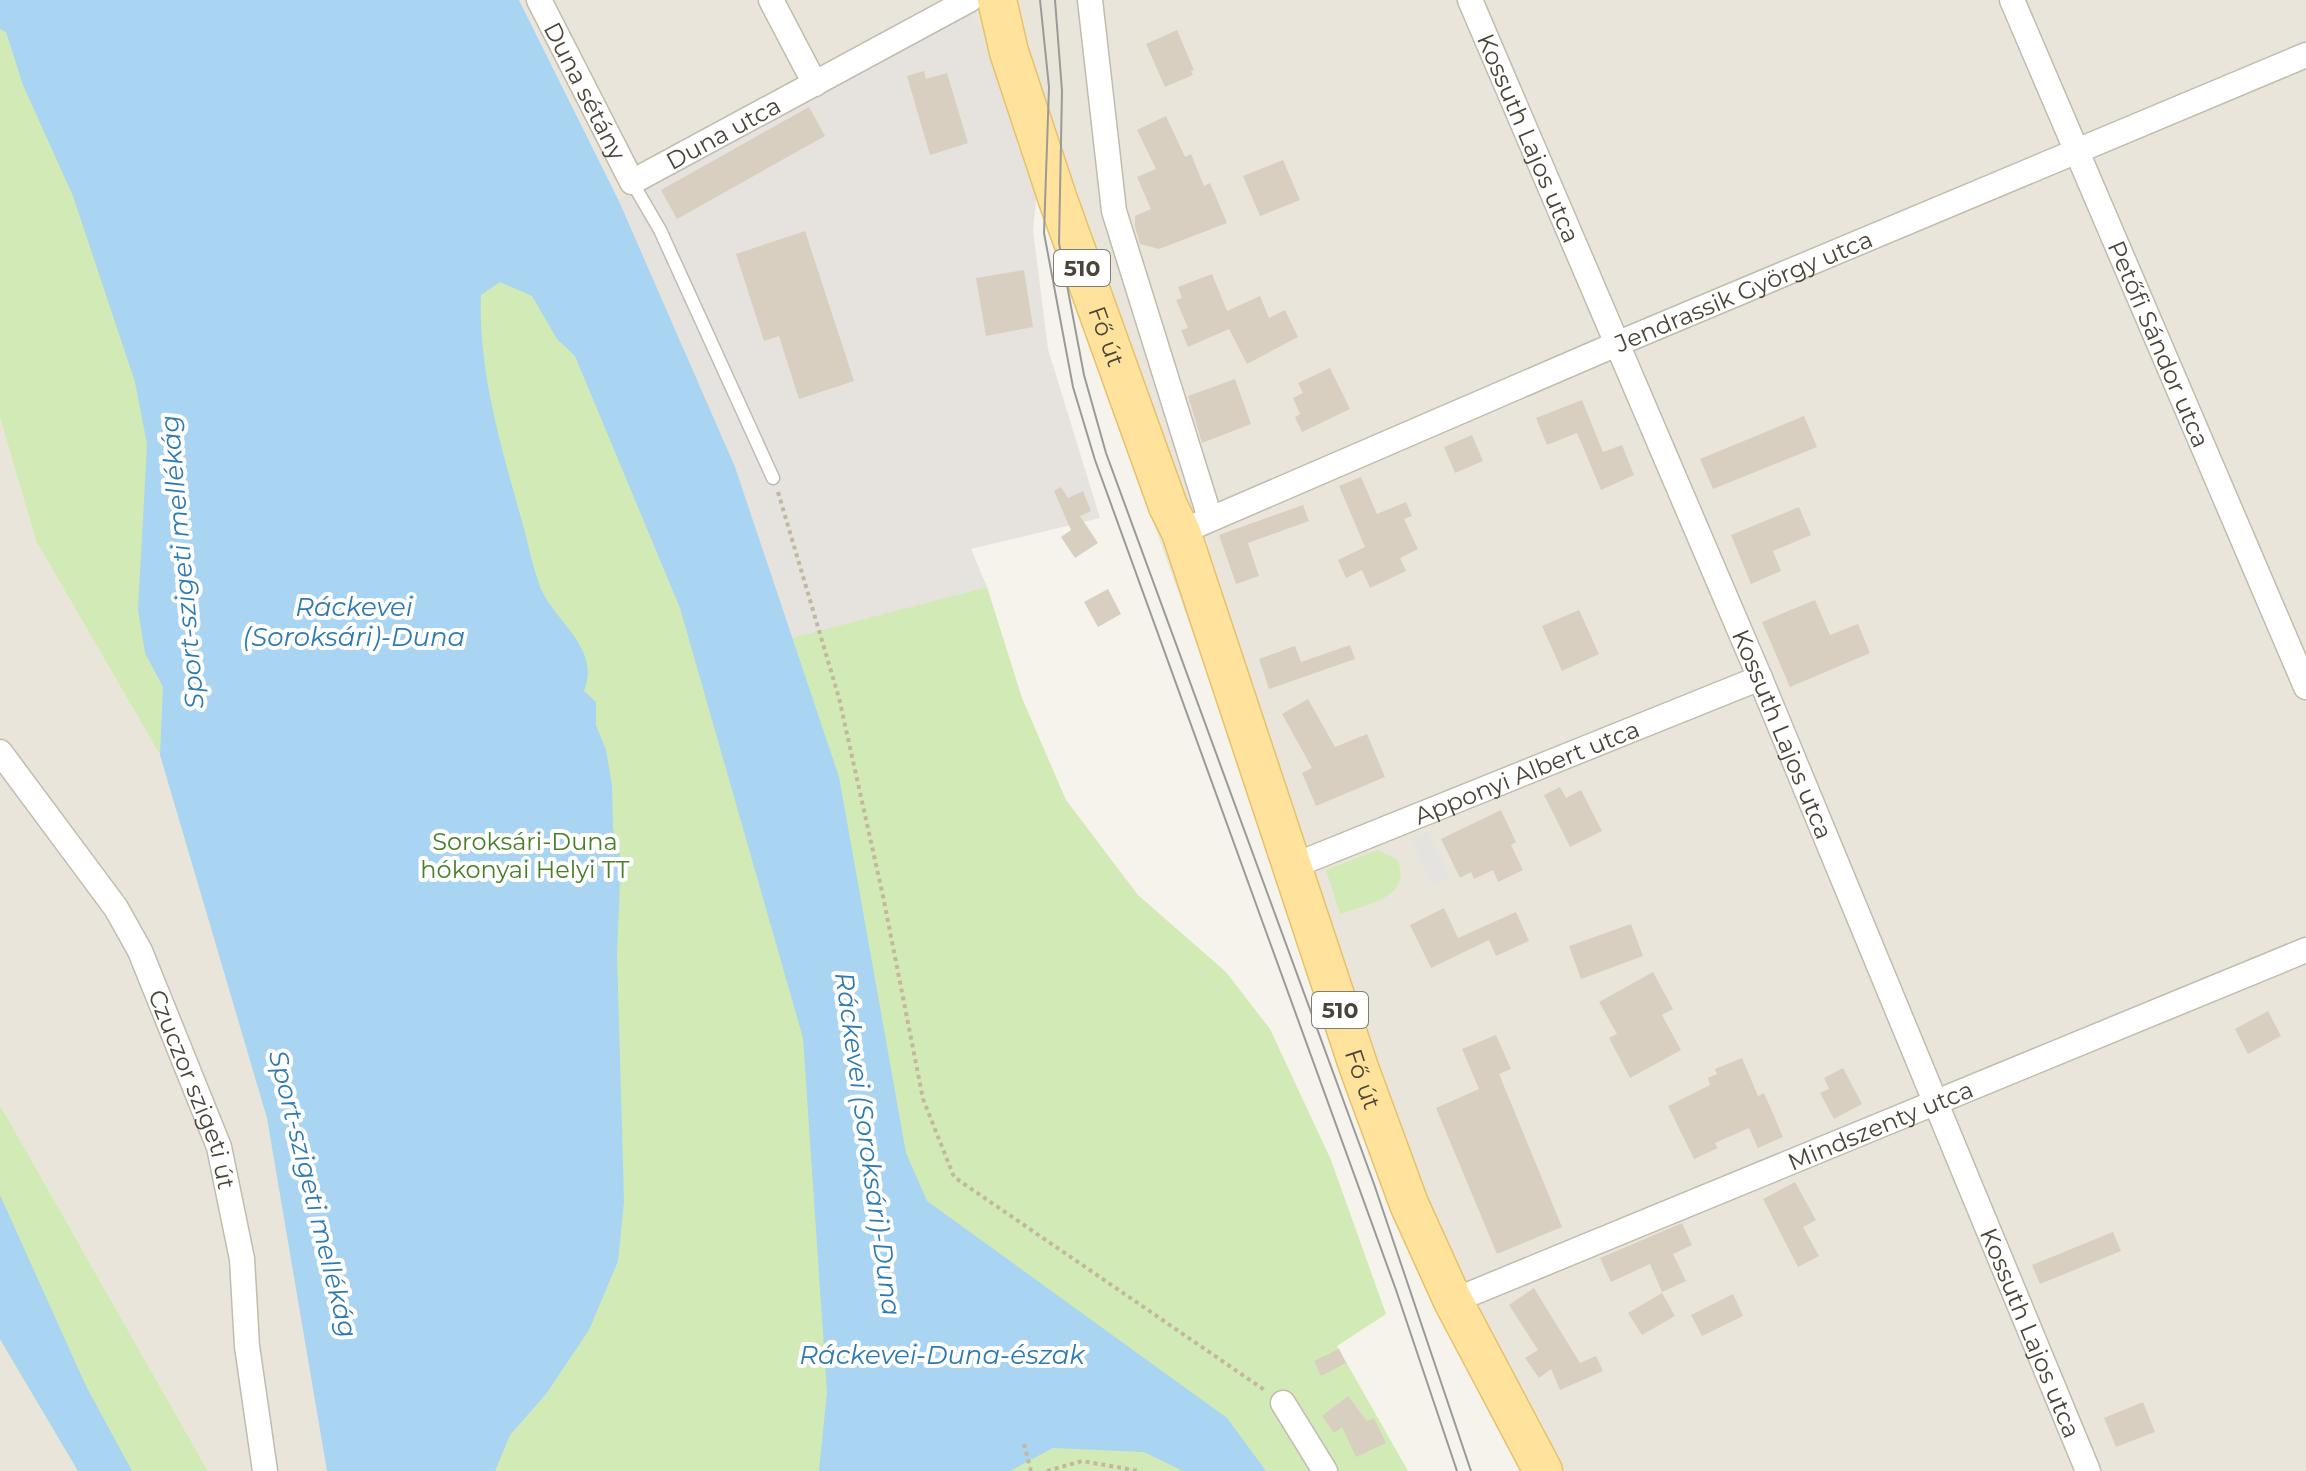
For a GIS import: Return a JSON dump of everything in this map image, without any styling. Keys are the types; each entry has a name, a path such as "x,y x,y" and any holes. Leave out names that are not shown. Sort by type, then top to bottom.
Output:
{"main road":[{"name":"Fő út","path":"997,0 1009,52 1058,200 1168,506 1196,525"},
{"name":"Fő út","path":"1010,0 1048,128 1177,502 1196,525 1293,866 1359,1068 1409,1204 1453,1301 1543,1471"}],"street":[{"name":"Duna sétány","path":"539,0 632,182"},
{"path":"771,0 815,84"},
{"name":"Duna utca","path":"632,182 969,0"},
{"name":"Fő út","path":"1090,0 1114,211 1196,525"},
{"name":"Kossuth Lajos utca","path":"1470,0 1760,678 2088,1471"},
{"name":"Petőfi Sándor utca","path":"2012,0 2306,687"},
{"name":"Jendrassik György utca","path":"1196,525 1619,343 2306,55"},
{"name":"Apponyi Albert utca","path":"1293,866 1760,678"},
{"name":"Czuczor szigeti út","path":"0,752 116,908 140,951 219,1147 242,1259 247,1346 265,1471"},
{"name":"Mindszenty utca","path":"1453,1301 2306,950"},
{"path":"1283,1403 1325,1471"}],"lane":[{"path":"632,182 660,230 773,478"}],"path":[{"path":"773,478 839,698 883,896 923,1099 954,1177 1283,1403"},
{"path":"1024,1444 1031,1471"},
{"path":"1047,1471 1082,1461 1139,1471"}],"shaded area":[{"path":"519,0 2306,0 2306,1471 1531,1471 1223,719 1143,493 1039,172 965,8 618,199"},
{"path":"965,8 997,47 1039,172 1033,230 1048,349 1100,518 971,549 987,587 792,639 735,467 618,199"},
{"path":"0,418 36,541 160,755 267,1118 327,1471 208,1471 0,1105"},
{"path":"1428,831 1449,878 1433,885 1412,839"},
{"path":"0,1339 7,1352 78,1471 0,1471"}],"green space":[{"name":"Soroksári-Duna hókonyai Helyi TT","path":"0,0 618,199 735,467 792,638 987,587 1022,698 1066,800 1138,895 1226,972 1270,1029 1331,1160 1386,1314 1337,1346 1408,1471 327,1471 267,1118 160,755 36,541 0,418"},
{"path":"1377,850 1397,859 1401,872 1399,882 1385,897 1340,914 1326,870"},
{"path":"0,1105 208,1471 78,1471 7,1352 0,1339"}],"water":[{"name":"Soroksári-Duna hókonyai Helyi TT","path":"0,0 519,0 618,199 735,467 839,777 906,1153 927,1201 1227,1418 1266,1471 1183,1471 1144,1452 1053,1448 1010,1471 819,1471 827,1392 803,1038 680,608 575,356 557,339 532,296 500,282 481,295 483,352 492,408 538,581 548,601 582,649 587,662 588,676 584,691 596,702 596,725 606,750 612,785 613,829 621,859 617,954 624,1201 618,1261 589,1330 546,1394 510,1435 495,1471 327,1471 267,1118 160,755 163,687 145,653 138,610 147,444 135,382 73,196 23,85 6,32 0,29"},
{"path":"0,1195 86,1386 132,1471 78,1471 0,1339"}],"building":[{"path":"1177,30 1194,70 1191,71 1193,75 1165,87 1146,44"},
{"path":"924,71 926,79 947,73 968,143 930,155 907,76"},
{"path":"809,107 825,136 677,219 661,190"},
{"path":"1166,116 1185,157 1191,154 1204,186 1210,183 1227,223 1159,249 1140,244 1135,227 1135,216 1151,209 1137,177 1156,169 1137,130"},
{"path":"1283,160 1300,200 1260,216 1243,176"},
{"path":"805,231 854,381 799,399 779,336 764,341 736,254"},
{"path":"1024,270 1033,327 986,336 976,278"},
{"path":"1212,274 1227,311 1260,296 1269,318 1285,310 1298,337 1247,364 1229,329 1188,347 1181,330 1188,328 1176,300 1182,298 1178,287"},
{"path":"1330,368 1350,409 1302,432 1295,417 1300,414 1293,398 1303,393 1298,383"},
{"path":"1235,379 1251,424 1202,443 1188,396"},
{"path":"1582,400 1603,452 1622,445 1634,475 1601,490 1577,433 1547,445 1536,418"},
{"path":"1804,416 1817,447 1713,489 1700,459"},
{"path":"1472,435 1483,461 1455,473 1444,447"},
{"path":"1361,477 1377,514 1406,502 1412,516 1404,519 1418,549 1400,558 1406,571 1370,588 1362,570 1346,578 1338,560 1365,547 1339,486"},
{"path":"1061,487 1068,498 1083,491 1091,511 1080,516 1098,543 1075,558 1061,537 1071,530 1054,491"},
{"path":"1303,505 1309,521 1248,543 1259,576 1236,584 1219,535"},
{"path":"1799,507 1811,535 1773,551 1781,571 1751,584 1731,535"},
{"path":"1108,589 1121,614 1098,627 1084,602"},
{"path":"1815,600 1830,635 1858,624 1870,653 1790,687 1762,622"},
{"path":"1579,610 1599,654 1562,671 1542,626"},
{"path":"1350,645 1355,659 1269,689 1259,659 1295,646 1301,662"},
{"path":"1308,699 1335,747 1367,734 1385,777 1316,806 1302,773 1312,768 1282,714"},
{"path":"1560,787 1566,798 1581,790 1602,831 1570,847 1544,795"},
{"path":"1501,810 1516,842 1511,845 1523,870 1498,882 1493,870 1474,879 1471,872 1460,878 1441,839"},
{"path":"1444,908 1458,938 1516,912 1529,941 1496,956 1489,940 1431,968 1410,925"},
{"path":"1631,924 1643,956 1581,979 1569,946"},
{"path":"1653,972 1673,1009 1662,1015 1681,1050 1630,1078 1609,1038 1617,1034 1599,1002"},
{"path":"2268,1011 2281,1036 2248,1054 2235,1029"},
{"path":"1496,1035 1511,1069 1499,1074 1562,1227 1497,1254 1436,1108 1479,1089 1462,1049"},
{"path":"1742,1058 1758,1096 1764,1093 1783,1137 1758,1148 1749,1128 1715,1143 1718,1148 1694,1159 1668,1106 1710,1085 1708,1078 1717,1074 1715,1069"},
{"path":"1843,1068 1862,1104 1834,1119 1820,1093 1829,1089 1824,1078"},
{"path":"1795,1182 1816,1220 1803,1227 1819,1256 1798,1267 1763,1199"},
{"path":"1682,1223 1692,1245 1673,1254 1686,1281 1662,1292 1650,1264 1611,1282 1600,1258"},
{"path":"2113,1232 2121,1251 2040,1284 2032,1265"},
{"path":"1534,1288 1580,1363 1596,1356 1603,1371 1560,1390 1551,1369 1539,1378 1525,1358 1538,1350 1509,1305"},
{"path":"1662,1293 1675,1316 1642,1335 1628,1313"},
{"path":"1733,1294 1743,1316 1702,1336 1691,1315"},
{"path":"1339,1349 1346,1363 1321,1376 1314,1361"},
{"path":"1348,1396 1367,1421 1374,1418 1386,1443 1356,1457 1342,1427 1334,1433 1322,1416"},
{"path":"2143,1402 2155,1432 2116,1447 2104,1418"}],"tram line":[{"path":"1040,0 1049,87 1044,233 1073,387 1095,460 1396,1290 1457,1471"},
{"path":"1055,0 1062,91 1059,243 1084,375 1106,453 1374,1184 1471,1471"}],"water label":[{"name":"Sport-szigeti mellékág","path":"182,562"},
{"name":"Ráckevei (Soroksári)-Duna","path":"354,622"},
{"name":"Ráckevei (Soroksári)-Duna","path":"868,1144"},
{"name":"Sport-szigeti mellékág","path":"313,1194"},
{"name":"Ráckevei-Duna-észak","path":"942,1355"}]}
